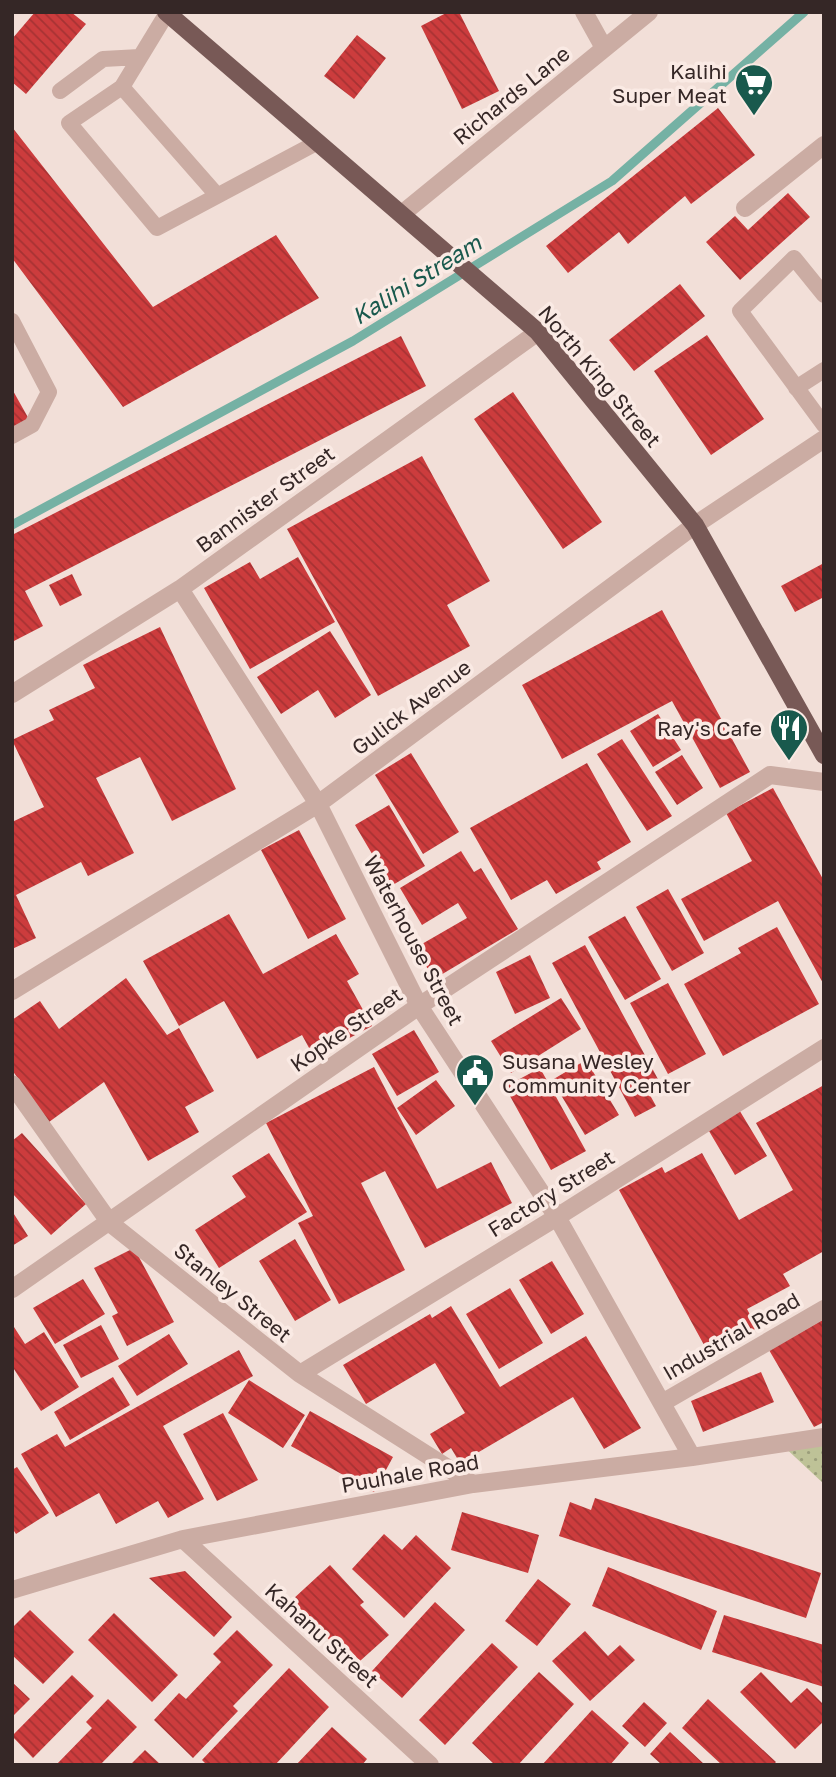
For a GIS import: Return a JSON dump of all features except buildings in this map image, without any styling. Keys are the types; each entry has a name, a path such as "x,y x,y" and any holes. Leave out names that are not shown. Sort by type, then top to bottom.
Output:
{"main road":[{"name":"North King Street","path":"166,13 403,213 538,332 695,525 824,755"}],"street":[{"path":"584,12 604,48"},
{"name":"Richards Lane","path":"403,213 649,12"},
{"path":"744,208 824,145"},
{"name":"Bannister Street","path":"12,694 180,589 538,332"},
{"name":"Gulick Avenue","path":"12,991 318,804 695,525 824,439"},
{"name":"Waterhouse Street","path":"180,589 318,804 419,1006 557,1217 692,1457"},
{"name":"Kopke Street","path":"12,1289 419,1006 770,775 824,782"},
{"name":"Factory Street","path":"300,1374 557,1217 824,1048"},
{"name":"Stanley Street","path":"12,1084 110,1223 300,1374 473,1484"},
{"name":"Industrial Road","path":"662,1403 824,1309"},
{"name":"Puuhale Road","path":"12,1590 183,1539 473,1484 692,1457 824,1437"},
{"name":"Kahanu Street","path":"183,1539 430,1765"}],"lane":[{"path":"166,13 122,87 69,123 157,228 216,194 318,142"},
{"path":"60,91 103,60 140,57"},
{"path":"122,87 216,194"},
{"path":"824,295 794,258 740,311 824,425"},
{"path":"12,321 50,392 32,425 12,436"},
{"path":"796,388 824,370"}],"green space":[{"path":"824,1437 824,1484 780,1443"}],"waterway":[{"name":"Kalihi Stream","path":"12,525 353,341 612,181 804,12"}],"place":[{"name":"Kalihi Super Meat","path":"754,117"},
{"name":"Ray's Cafe","path":"789,762"},
{"name":"Susana Wesley Community Center","path":"475,1107"}]}
